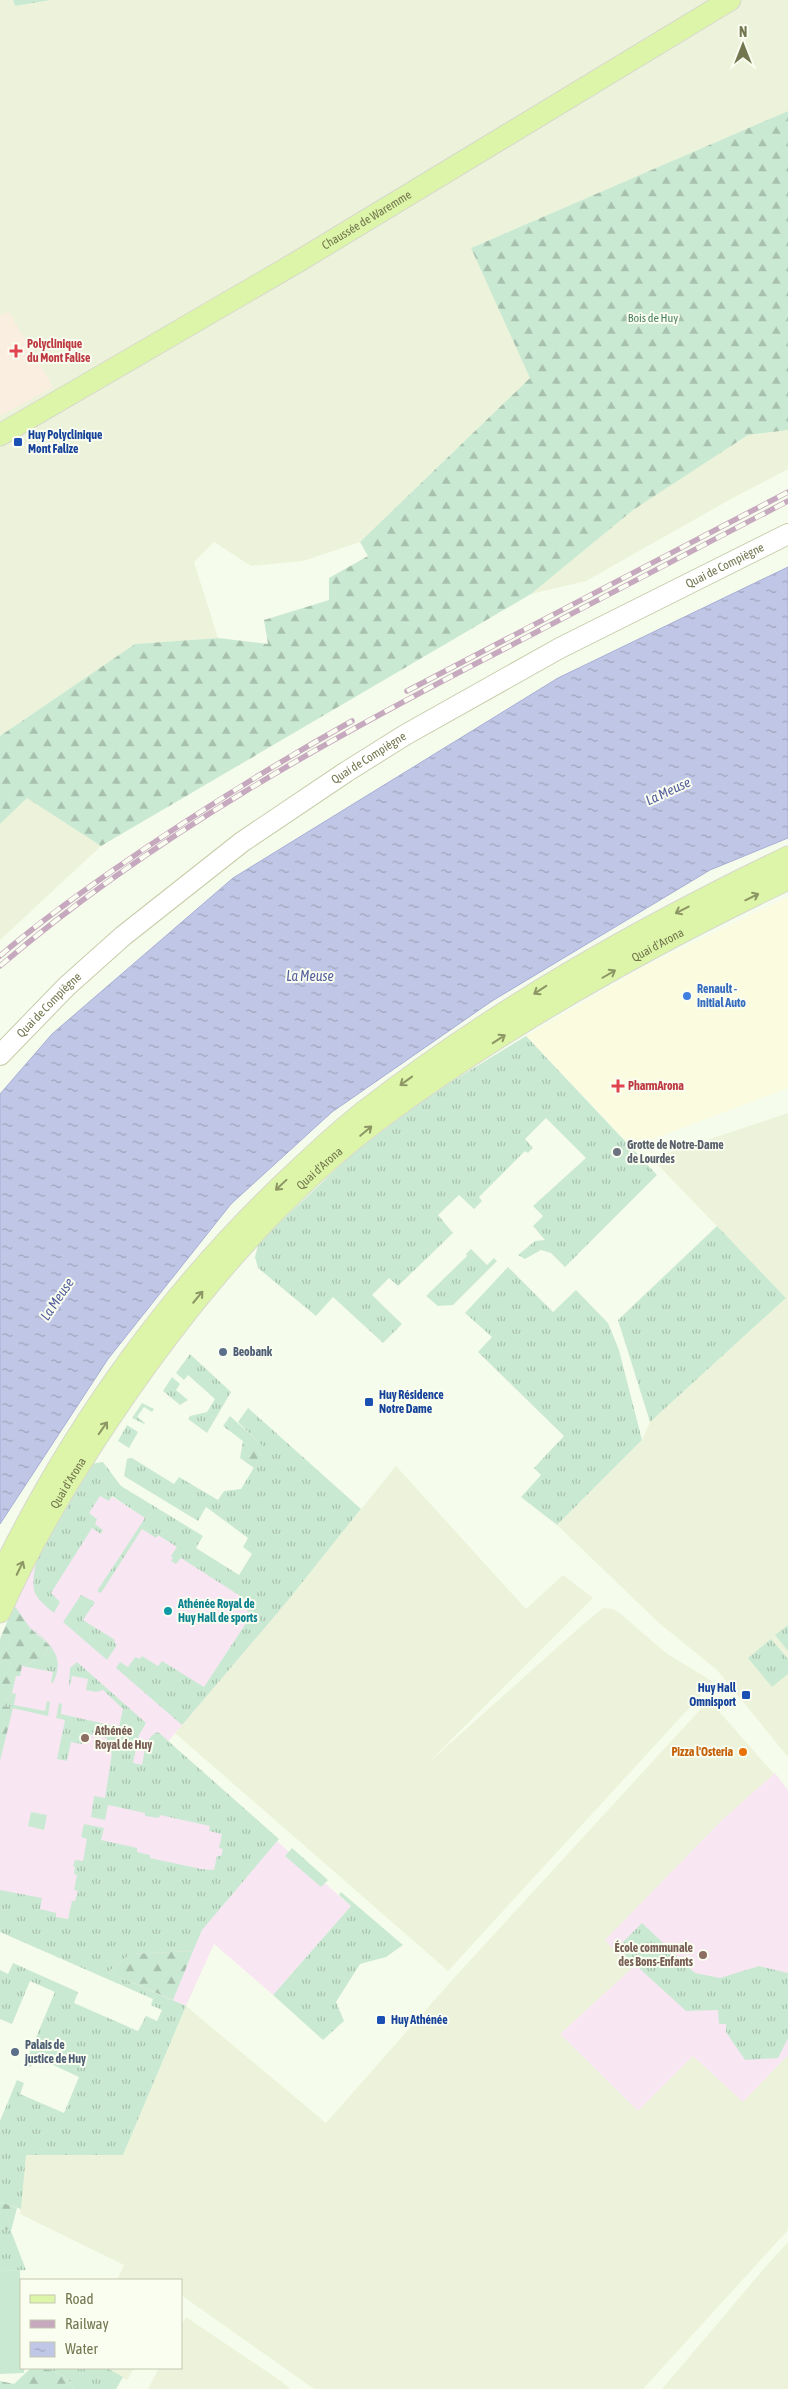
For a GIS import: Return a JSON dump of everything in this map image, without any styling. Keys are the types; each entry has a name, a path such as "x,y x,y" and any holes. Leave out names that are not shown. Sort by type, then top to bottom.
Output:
{"main road":[{"name":"Chaussée de Waremme","path":"0,435 308,256 730,0"},
{"name":"Quai de Compiègne","path":"0,1055 67,986 122,936 242,842 346,772 405,735 560,648 788,534"},
{"name":"Quai d'Arona","path":"0,1576 65,1454 151,1333 222,1245 271,1194 364,1111 443,1053 549,984 631,936 788,857"},
{"name":"Quai d'Arona","path":"0,1612 36,1536 83,1456 137,1379 190,1306 229,1260 313,1175 381,1118 522,1024 665,942 788,880"}],"shaded area":[{"path":"0,0 13,0 15,6 51,0 788,0 788,111 471,248 531,377 360,542 303,561 251,566 214,542 194,562 218,638 135,644 0,736"},
{"name":"Polyclinique du Mont Falise","path":"9,312 53,387 0,416 0,315"},
{"path":"788,430 788,469 586,581 531,594 633,510 748,435"},
{"path":"27,797 101,846 0,940 0,824"},
{"path":"788,897 788,1088 632,1147 526,1036 643,967"},
{"path":"788,1113 788,1757 717,1670 659,1623 557,1525 642,1440 650,1422 786,1298 656,1163 659,1156"},
{"path":"396,1466 526,1609 563,1575 593,1598 427,1764 603,1608 613,1609 622,1615 666,1653 713,1682 448,1971 175,1733 285,1604"},
{"name":"Athénée Royal de Huy","path":"80,1477 285,1604 166,1744 351,1906 273,1995 214,1944 186,2006 0,1926 0,1640 35,1562"},
{"path":"709,1700 788,1790 788,2230 643,2389 314,2389 182,2296 182,2279 117,2279 124,2265 20,2214 25,2155 123,2155 186,2006 326,2123 453,1979"},
{"name":"École communale des Bons-Enfants","path":"775,1773 788,1790 788,2055 743,2102 693,2056 638,2111 560,2034 631,1969 605,1940 722,1820"},
{"path":"788,2242 788,2389 662,2389 767,2265"},
{"path":"186,2317 290,2389 148,2389 158,2369 182,2369 182,2324"},
{"path":"108,2369 133,2369 127,2380"}],"green space":[{"path":"13,0 51,0 15,6"},
{"name":"Bois de Huy","path":"788,111 788,430 748,435 633,510 531,594 101,846 27,798 0,824 0,736 135,644 218,638 268,644 264,620 329,600 329,578 368,556 360,542 530,378 471,248"},
{"path":"526,1036 657,1175 565,1267 551,1253 541,1250 525,1259 518,1255 535,1241 545,1240 533,1226 543,1216 533,1206 586,1158 546,1118 525,1139 533,1148 528,1153 525,1151 479,1197 482,1201 474,1209 459,1195 438,1215 453,1233 398,1286 389,1278 372,1295 402,1324 383,1343 333,1297 316,1316 258,1268 255,1257 259,1242 350,1156 425,1098"},
{"path":"717,1226 786,1298 650,1422 618,1320"},
{"path":"471,1249 487,1265 494,1258 497,1261 453,1305 438,1306 426,1296 467,1256 466,1254"},
{"path":"508,1267 553,1312 576,1290 608,1323 619,1350 642,1440 557,1525 521,1497 541,1475 534,1468 564,1436 478,1352 492,1337 465,1313"},
{"path":"190,1354 231,1392 207,1433 188,1419 190,1416 207,1412 215,1399 188,1375 184,1380 176,1373"},
{"path":"172,1377 180,1384 176,1390 188,1400 180,1405 163,1391"},
{"path":"142,1403 154,1409 152,1412 144,1407 137,1417 144,1424 132,1418"},
{"path":"248,1408 361,1509 285,1604 182,1725 116,1668 120,1662 128,1667 135,1657 140,1659 142,1656 158,1666 162,1661 204,1687 252,1614 243,1608 248,1601 181,1558 176,1564 171,1561 173,1558 171,1556 177,1547 158,1535 156,1538 142,1529 101,1593 97,1591 145,1518 112,1496 109,1501 100,1496 89,1513 97,1519 95,1524 103,1530 101,1534 92,1528 51,1593 60,1602 54,1613 42,1603 34,1590 37,1559 52,1524 90,1464 103,1462 121,1486 203,1536 196,1548 239,1575 252,1554 243,1547 248,1538 206,1507 198,1521 124,1476 127,1459 132,1458 174,1484 179,1477 218,1500 224,1491 241,1489 265,1449 238,1422"},
{"path":"230,1416 266,1449 254,1468 240,1458 243,1441 223,1426"},
{"path":"127,1425 138,1432 129,1448 118,1441"},
{"path":"81,1595 95,1602 83,1620 115,1640 114,1642 117,1645 107,1660 63,1622"},
{"path":"14,1605 30,1628 50,1646 42,1657 22,1666 20,1676 16,1676 12,1693 3,1706 13,1708 0,1761 0,1639"},
{"path":"788,1625 788,1651 775,1635"},
{"path":"30,1626 49,1644 57,1657 57,1673 53,1683 51,1682 53,1672 22,1666 42,1657 50,1646"},
{"path":"771,1639 788,1659 788,1674 772,1687 748,1658"},
{"path":"77,1662 146,1723 139,1735 133,1763 142,1765 148,1741 150,1737 158,1732 279,1839 202,1930 193,1951 131,1954 108,1972 186,2006 123,2155 26,2155 21,2209 0,2202 0,2121 17,2080 24,2083 20,2094 64,2113 79,2077 36,2057 31,2067 25,2064 55,1992 30,1981 12,2024 0,2019 0,1970 8,1974 13,1963 78,1992 74,2003 138,2031 146,2016 157,2021 162,2010 151,2005 153,1999 0,1932 0,1890 42,1898 40,1909 56,1913 56,1917 68,1919 72,1901 75,1901 78,1891 74,1890 77,1875 74,1874 75,1867 73,1866 75,1860 83,1861 87,1839 81,1837 84,1824 104,1828 101,1840 137,1848 137,1852 150,1855 150,1858 201,1869 214,1870 217,1856 221,1856 223,1849 219,1848 222,1834 209,1831 210,1826 160,1815 159,1818 145,1816 145,1813 108,1805 105,1820 91,1817 94,1796 105,1798 112,1753 105,1752 107,1738 84,1733 82,1744 71,1742 67,1761 57,1759 65,1720 56,1718 59,1703 62,1704 61,1714 119,1727 123,1709 103,1690 96,1692 86,1690 88,1679 72,1676 69,1686 70,1668"},
{"path":"12,1693 16,1694 14,1705 45,1711 47,1701 50,1702 48,1716 3,1706"},
{"path":"31,1812 47,1815 44,1830 28,1826"},
{"path":"292,1848 328,1880 321,1887 285,1856"},
{"path":"341,1892 403,1945 386,1957 360,1964 336,2002 344,2021 323,2040 273,1995 351,1906 339,1895"},
{"path":"642,1923 695,1973 720,1978 759,1966 788,1973 788,2038 778,2058 745,2060 726,2032 726,2024 719,2024 718,2010 686,2011 617,1948"},
{"path":"193,1951 173,2000 108,1972 131,1954"},
{"path":"0,2202 17,2208 11,2231 0,2228"},
{"path":"0,2228 11,2231 26,2270 0,2271"},
{"path":"20,2270 20,2369 24,2369 24,2373 0,2374 0,2271"},
{"path":"30,2369 44,2369 62,2375 71,2383 73,2389 0,2389 0,2381 14,2384"},
{"path":"42,2369 109,2369 123,2377 116,2389 73,2389 68,2379 53,2371"}],"water":[{"name":"La Meuse","path":"788,567 788,838 710,870 492,1001 332,1112 231,1204 108,1359 0,1524 0,1094 52,1034 233,878 558,678"}],"railway":[{"path":"407,691 788,492"},
{"path":"0,966 118,874 180,832 308,754 440,682 788,501"},
{"path":"0,956 67,903 168,833 259,775 352,721"}],"place":[{"name":"Polyclinique du Mont Falise","path":"16,351"},
{"name":"Huy Polyclinique Mont Falize","path":"18,442"},
{"name":"Renault - Initial Auto","path":"687,996"},
{"name":"PharmArona","path":"618,1086"},
{"name":"Grotte de Notre-Dame de Lourdes","path":"617,1152"},
{"name":"Beobank","path":"223,1352"},
{"name":"Huy Résidence Notre Dame","path":"369,1402"},
{"name":"Athénée Royal de Huy Hall de sports","path":"168,1611"},
{"name":"Huy Hall Omnisport","path":"746,1695"},
{"name":"Athénée Royal de Huy","path":"85,1738"},
{"name":"Pizza l'Osteria","path":"743,1752"},
{"name":"École communale des Bons-Enfants","path":"703,1955"},
{"name":"Huy Athénée","path":"381,2020"},
{"name":"Palais de justice de Huy","path":"15,2052"}]}
